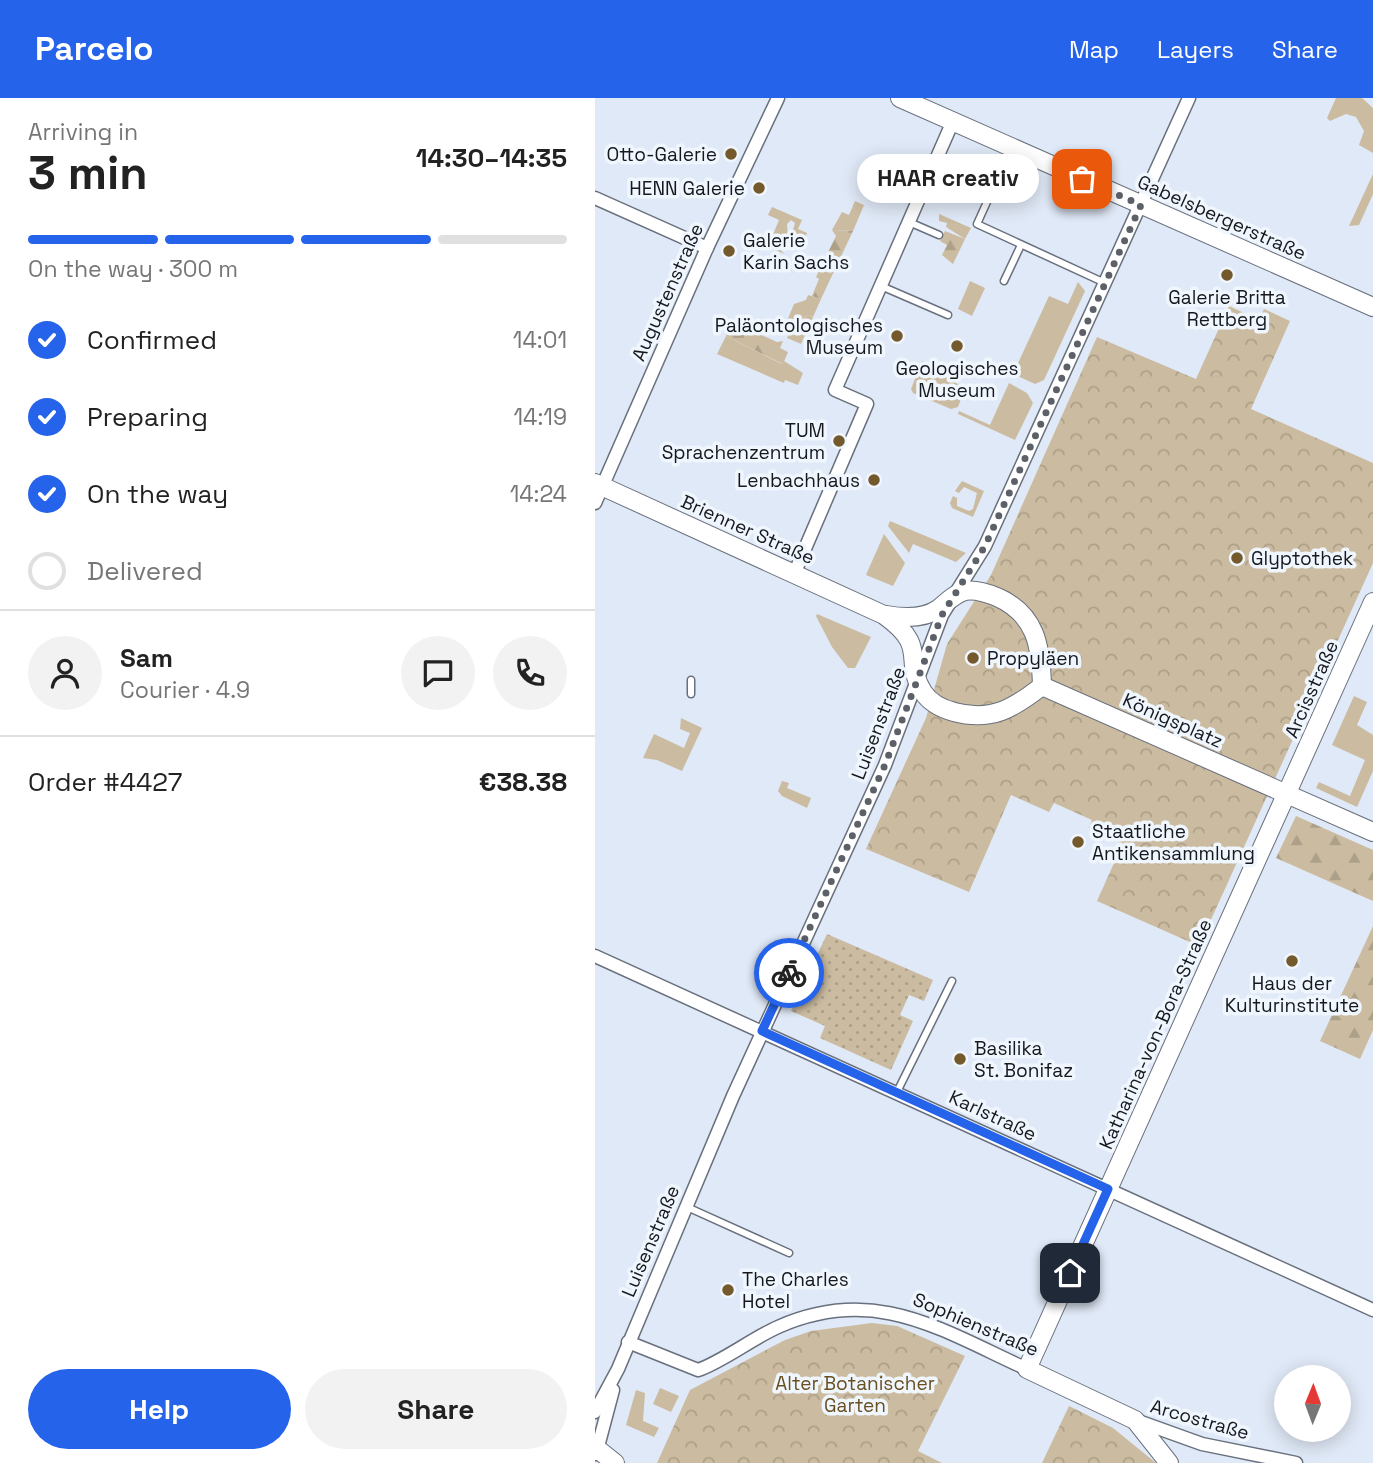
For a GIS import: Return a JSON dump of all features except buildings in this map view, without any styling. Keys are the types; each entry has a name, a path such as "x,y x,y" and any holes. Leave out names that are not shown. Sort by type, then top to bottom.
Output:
{"main road":[{"name":"Gabelsbergerstraße","path":"900,98 1373,307"},
{"name":"Brienner Straße","path":"597,491 795,572 884,615"},
{"path":"970,590 983,592 1011,604 1023,613 1038,640 1042,686 1000,713 970,716 947,710 929,699 917,676 913,644 904,631 884,615 904,618 926,615 952,597 970,590"},
{"name":"Arcisstraße","path":"1286,793 1373,602"},
{"name":"Königsplatz","path":"1042,686 1286,793"},
{"path":"1286,793 1373,832"},
{"name":"Katharina-von-Bora-Straße","path":"1027,1369 1286,793"},
{"name":"Sophienstraße","path":"1027,1369 1135,1420 1169,1463"},
{"path":"596,1451 615,1463"}],"street":[{"name":"Augustenstraße","path":"597,491 778,98"},
{"name":"Luisenstraße","path":"596,1451 628,1342 762,1031 885,765 908,710 917,676 952,597 985,546 1189,98"},
{"path":"795,572 867,404 835,390 953,121"},
{"path":"595,198 708,248"},
{"name":"Karlstraße","path":"595,956 1373,1310"},
{"name":"Sophienstraße","path":"628,1342 698,1370 780,1326 836,1312 891,1311 916,1319 1027,1369"},
{"name":"Luisenstraße","path":"595,1412 618,1369"},
{"name":"Arcostraße","path":"1135,1420 1202,1444 1296,1463"}],"lane":[{"path":"1012,147 977,224 1105,283"},
{"path":"909,222 939,236"},
{"path":"1004,281 1021,244"},
{"path":"881,286 948,315"},
{"path":"691,680 691,694"},
{"path":"897,1092 952,981"},
{"path":"685,1207 789,1253"}],"green space":[{"path":"1336,98 1362,98 1373,108 1373,153 1359,145 1364,131 1356,117 1346,114 1330,121 1327,118"},
{"path":"1373,174 1373,194 1359,225 1349,226"},
{"path":"855,201 864,205 853,231 832,230 842,212 849,215"},
{"path":"772,207 802,220 798,229 807,233 802,244 789,244 795,223 791,220 787,224 788,238 778,248 785,254 768,247 779,220 768,215"},
{"path":"939,214 971,228 965,239 946,227 947,223 939,221"},
{"path":"832,230 853,231 821,299 812,296 819,279 816,277 836,236"},
{"path":"945,231 965,239 953,264 942,255 947,245 940,241"},
{"path":"970,281 985,288 972,316 958,309"},
{"path":"1078,282 1085,291 1044,380 1035,384 1013,374 1049,296 1068,304"},
{"path":"808,295 821,299 813,317 808,315 792,324 787,321 794,304 806,300"},
{"path":"1229,306 1259,320 1264,309 1290,321 1251,409 1373,463 1373,563 1199,946 1097,901 1123,843 1089,828 1092,820 1054,803 1049,812 1011,795 969,892 866,849 926,718 947,644 991,575 1097,337 1196,379"},
{"path":"808,315 813,317 801,344 787,338 789,334 786,329"},
{"path":"732,322 777,342 783,341 780,348 788,352 783,364 726,336"},
{"path":"726,336 782,364 784,361 803,373 798,385 785,380 784,383 717,354"},
{"path":"922,361 956,374 956,383 965,388 958,407 951,409 913,393 911,389"},
{"path":"1009,383 1027,393 1033,403 1015,440 958,414 959,411 990,425"},
{"path":"962,481 984,491 973,517 952,508 950,503 953,496 957,498 957,506 969,511 973,509 977,493 964,487 959,493 955,491"},
{"path":"890,521 966,553 956,562 913,544 909,553 888,526"},
{"path":"884,534 905,563 893,586 866,575"},
{"path":"817,614 871,637 855,668 848,668 832,647"},
{"path":"1354,696 1367,702 1357,725 1373,735 1373,771 1357,807 1316,788 1319,782 1350,796 1365,760 1332,745"},
{"path":"681,718 702,728 682,771 657,760 643,758 654,734 684,748 690,733 680,729"},
{"path":"782,781 789,783 787,788 811,798 807,808 782,796 778,791"},
{"path":"1296,816 1373,850 1373,901 1276,858"},
{"path":"1373,926 1373,1030 1360,1059 1320,1041"},
{"path":"827,934 933,980 924,1001 909,995 900,1015 913,1021 891,1070 820,1038 825,1026 791,1011"},
{"name":"Alter Botanischer Garten","path":"872,1323 897,1326 965,1356 918,1451 942,1463 657,1463 690,1390 785,1340 811,1331"},
{"path":"660,1388 679,1396 671,1412 653,1404"},
{"path":"636,1390 645,1393 643,1421 659,1428 654,1437 626,1425"},
{"path":"1069,1406 1113,1428 1156,1463 1042,1463"}],"way so far":[{"path":"789,973 885,765 942,615 985,546 1141,205 1082,179"}],"place":[{"name":"Otto-Galerie","path":"731,154"},
{"name":"HAAR creativ","path":"1082,179"},
{"name":"HENN Galerie","path":"759,188"},
{"name":"Galerie Karin Sachs","path":"729,251"},
{"name":"Galerie Britta Rettberg","path":"1227,275"},
{"name":"Paläontologisches Museum","path":"897,336"},
{"name":"Geologisches Museum","path":"957,346"},
{"name":"TUM Sprachenzentrum","path":"839,441"},
{"name":"Lenbachhaus","path":"874,480"},
{"name":"Glyptothek","path":"1237,558"},
{"name":"Propyläen","path":"973,658"},
{"name":"Staatliche Antikensammlung","path":"1078,842"},
{"name":"Haus der Kulturinstitute","path":"1292,961"},
{"name":"Basilika St. Bonifaz","path":"960,1059"},
{"name":"The Charles Hotel","path":"728,1290"}],"route":[{"path":"789,973 762,1031 1108,1189 1070,1273"}]}
